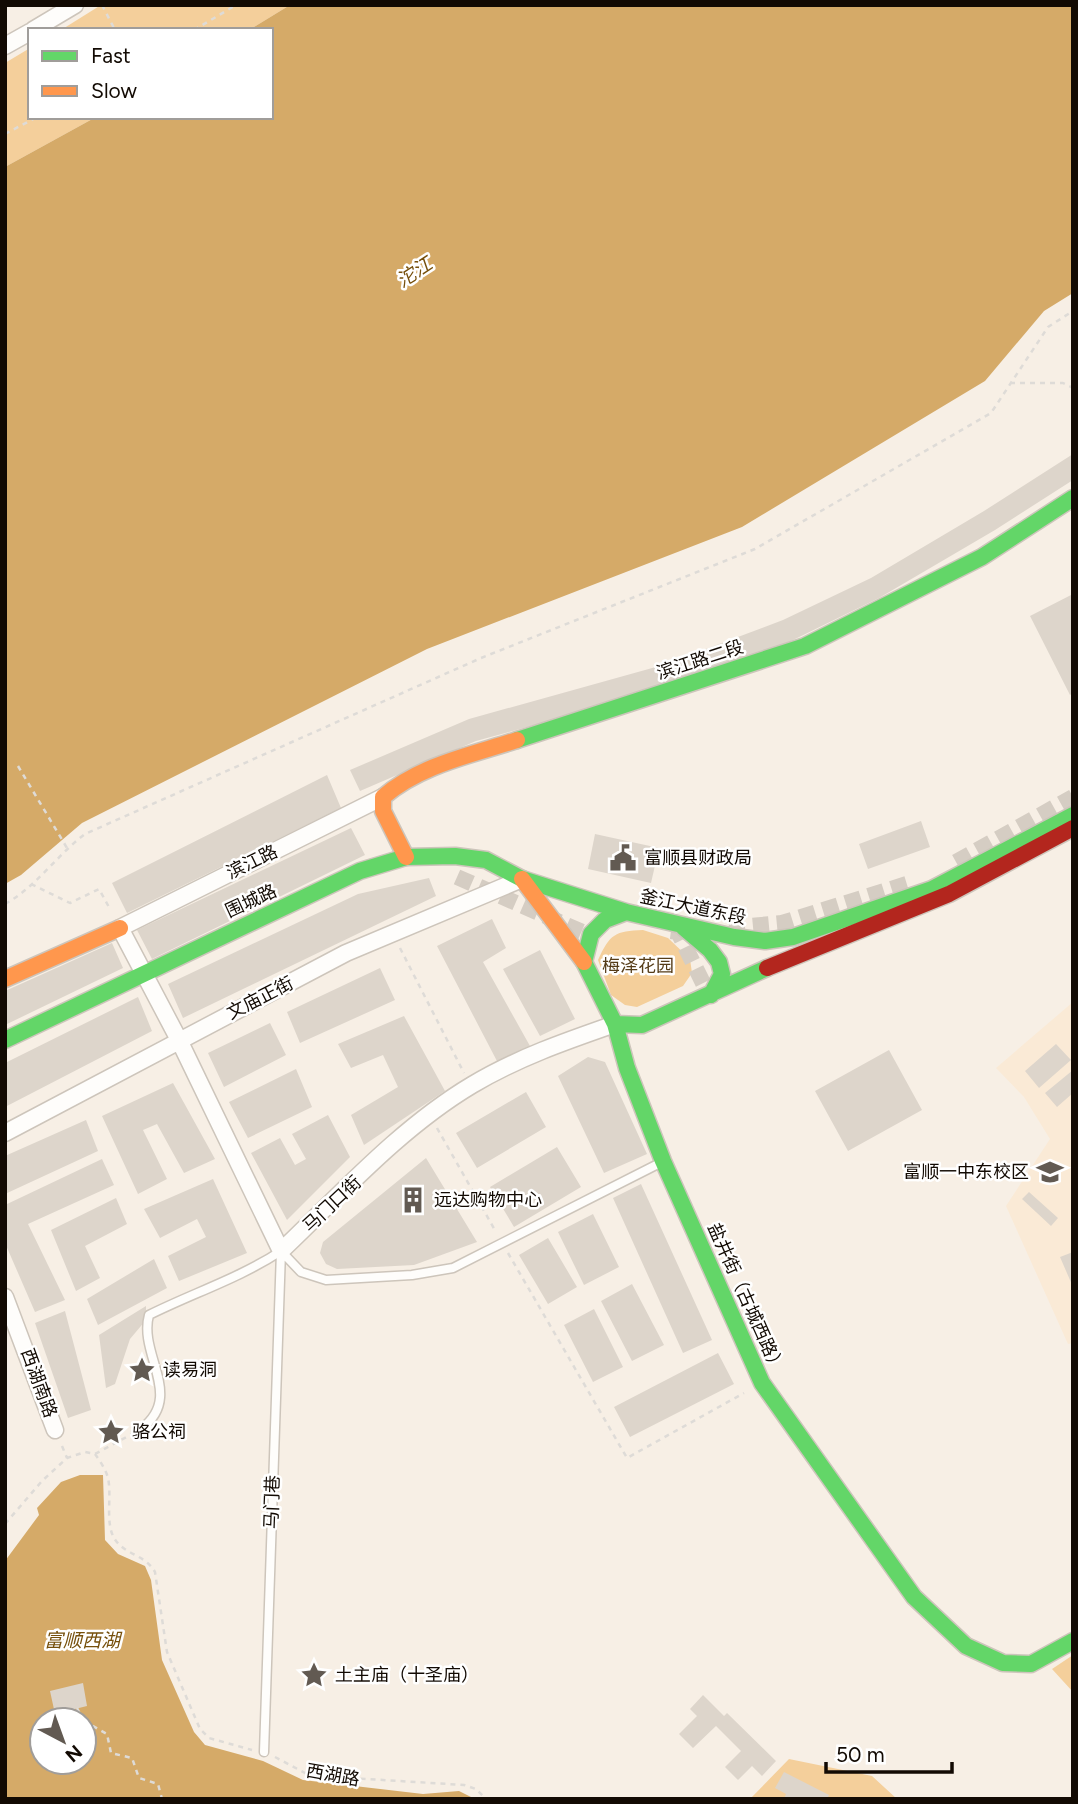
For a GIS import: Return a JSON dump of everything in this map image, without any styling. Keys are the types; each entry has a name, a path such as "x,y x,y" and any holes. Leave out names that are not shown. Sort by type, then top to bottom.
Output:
{"street":[{"path":"36,28 75,5"},
{"path":"5,46 28,33"},
{"name":"滨江路二段","path":"383,797 396,786 428,769 805,646 982,557 1073,498"},
{"path":"383,797 383,811 407,857"},
{"name":"滨江路","path":"120,928 383,797"},
{"name":"釜江大道东段","path":"584,962 591,934 605,920 626,912 765,941 793,937 932,889 1073,815"},
{"path":"522,880 584,962 615,1024 642,1025 803,952 935,900 1073,828"},
{"name":"围城路","path":"5,1040 360,871 407,857 455,856 486,860 522,880"},
{"path":"522,880 626,912"},
{"name":"文庙正街","path":"5,1133 345,953 522,880"},
{"path":"677,923 710,950 719,962 722,974 710,995"},
{"path":"5,979 120,928 179,1040 281,1251"},
{"name":"马门口街","path":"281,1251 406,1134 470,1086 533,1053 615,1024"},
{"name":"盐井街（古城西路）","path":"615,1024 627,1069 663,1161 762,1383 914,1597 966,1646 1003,1663 1031,1664 1073,1642"},
{"name":"西湖南路","path":"5,1297 55,1430"}],"lane":[{"path":"281,1251 301,1272 326,1280 412,1275 453,1268 503,1245 663,1161"},
{"name":"马门口街","path":"141,1429 154,1419 160,1403 157,1367 146,1326 149,1315 186,1296 256,1268 281,1251"},
{"name":"马门巷","path":"264,1752 281,1251"}],"path":[{"path":"102,5 114,28"},
{"path":"197,28 236,5"},
{"path":"5,134 33,119"},
{"path":"5,904 85,834 481,658 755,549 991,413 1048,327 1073,311"},
{"path":"1010,383 1063,383 1073,388"},
{"path":"18,766 67,848"},
{"path":"31,884 70,903 99,890 120,928"},
{"path":"392,932 470,1086"},
{"path":"430,1116 626,1458 762,1383"},
{"path":"5,1524 42,1480 67,1458 85,1452 95,1454 141,1429"},
{"name":"西湖路","path":"95,1454 108,1475 110,1530 115,1541 125,1550 149,1560 155,1572 167,1653 200,1729 209,1738 264,1752 305,1773 318,1776 464,1785 475,1789 486,1799"},
{"path":"98,1729 107,1734 111,1752 132,1758 139,1778 158,1784 162,1799"}],"shaded area":[{"name":"富顺一中东校区","path":"1073,1002 1073,1343 1068,1344 1006,1206 1050,1139 1024,1097 996,1068"}],"green space":[{"path":"101,5 290,5 252,28 64,28"},
{"path":"28,49 28,119 92,119 5,167 5,63"},
{"name":"梅泽花园","path":"643,930 668,938 690,959 692,973 683,986 637,1007 625,1005 611,995 598,960 606,944 614,936 626,931"},
{"path":"1073,1655 1073,1692 1052,1669"},
{"path":"789,1759 872,1776 897,1799 750,1799"}],"water":[{"name":"沱江","path":"290,5 1073,5 1073,293 1044,311 985,381 742,527 427,649 82,823 21,875 5,884 5,167 92,119 273,119 273,28 252,28"},
{"name":"富顺西湖","path":"80,1475 103,1475 105,1540 118,1554 145,1566 151,1580 162,1660 194,1732 205,1745 263,1761 303,1780 423,1794 459,1791 475,1799 5,1799 5,1561 39,1515 37,1508 61,1482"}],"building":[{"path":"1073,454 1073,480 995,530 879,598 791,641 666,689 476,741 360,791 350,770 469,719 663,665 783,620 871,578"},
{"path":"1073,594 1073,693 1070,695 1030,616"},
{"path":"327,775 341,808 127,913 112,883"},
{"path":"921,821 930,847 868,869 859,844"},
{"path":"351,828 365,855 152,959 137,930"},
{"name":"富顺县财政局","path":"595,834 659,848 651,883 588,869"},
{"path":"429,878 436,896 183,1018 168,984 358,894"},
{"path":"492,919 506,948 483,962 530,1046 498,1063 437,946"},
{"path":"112,943 123,968 5,1025 5,991"},
{"path":"540,950 575,1019 540,1036 503,969"},
{"path":"380,968 395,1000 300,1043 287,1012"},
{"path":"138,997 152,1031 5,1107 5,1063"},
{"path":"404,1016 445,1091 364,1145 351,1115 398,1087 383,1055 351,1068 338,1044"},
{"path":"270,1023 286,1055 224,1087 208,1053"},
{"path":"1056,1044 1071,1060 1039,1088 1025,1071"},
{"path":"889,1050 922,1110 848,1151 815,1091"},
{"path":"588,1057 605,1062 647,1154 604,1173 558,1076"},
{"path":"296,1069 312,1107 248,1138 229,1102"},
{"path":"1073,1070 1073,1093 1057,1107 1045,1093"},
{"path":"173,1083 215,1159 184,1173 157,1124 143,1130 167,1179 138,1194 102,1116"},
{"path":"526,1092 546,1127 477,1168 456,1133"},
{"path":"328,1115 350,1157 287,1220 251,1153 280,1138 295,1165 306,1159 292,1134"},
{"path":"86,1120 98,1151 5,1194 5,1156"},
{"path":"557,1147 581,1187 514,1227 490,1187"},
{"name":"远达购物中心","path":"426,1158 477,1242 414,1265 337,1269 326,1264 320,1253 323,1242"},
{"path":"102,1159 114,1185 28,1224 65,1300 35,1312 5,1243 5,1205"},
{"path":"213,1179 247,1253 179,1281 168,1256 206,1237 197,1219 160,1238 144,1209"},
{"path":"641,1184 712,1340 683,1353 613,1198"},
{"path":"1029,1192 1058,1218 1051,1226 1022,1199"},
{"path":"116,1198 127,1224 85,1246 100,1278 76,1291 51,1230"},
{"path":"593,1214 619,1267 584,1285 558,1232"},
{"path":"548,1238 577,1287 548,1304 519,1255"},
{"path":"1073,1252 1073,1287 1060,1257"},
{"path":"154,1259 167,1288 98,1325 87,1299"},
{"path":"632,1284 664,1345 632,1361 601,1301"},
{"path":"146,1306 146,1320 130,1339 115,1384 106,1388 99,1335"},
{"path":"594,1309 623,1367 593,1382 564,1325"},
{"path":"65,1311 91,1410 68,1418 35,1323"},
{"path":"718,1353 734,1384 630,1437 614,1407"},
{"path":"83,1683 87,1706 53,1706 50,1691"},
{"path":"703,1695 724,1716 727,1713 776,1761 762,1776 752,1766 738,1780 725,1767 741,1751 716,1726 693,1748 679,1734 697,1716 690,1709"},
{"path":"784,1772 829,1795 827,1799 784,1799 786,1794 775,1788"}],"tunnel":[{"path":"956,862 1073,797"},
{"path":"457,877 596,938"},
{"path":"729,928 782,923 910,883"},
{"path":"671,931 678,932 705,987"}],"traffic: fast":[{"path":"517,740 805,646 982,557 1073,498"},
{"path":"767,968 642,1025 615,1024 584,962 591,934 605,920 626,912 734,937 765,941 793,937 932,889 1073,815"},
{"path":"5,1040 360,871 406,857 455,856 486,860 522,879 626,912"},
{"path":"684,928 710,950 719,962 722,974 711,995"},
{"path":"615,1024 627,1068 663,1161 762,1383 914,1597 966,1646 1003,1663 1031,1664 1073,1641"}],"traffic: slow":[{"path":"406,857 383,811 383,797 397,786 430,769 517,740"},
{"path":"522,879 584,962"},
{"path":"5,979 120,928"}],"traffic: jam":[{"path":"767,968 949,894 1073,828"}],"place":[{"name":"富顺县财政局","path":"623,858"},
{"name":"富顺一中东校区","path":"1050,1172"},
{"name":"远达购物中心","path":"413,1200"},
{"name":"读易洞","path":"142,1370"},
{"name":"骆公祠","path":"111,1432"},
{"name":"土主庙（十圣庙）","path":"314,1675"}]}
